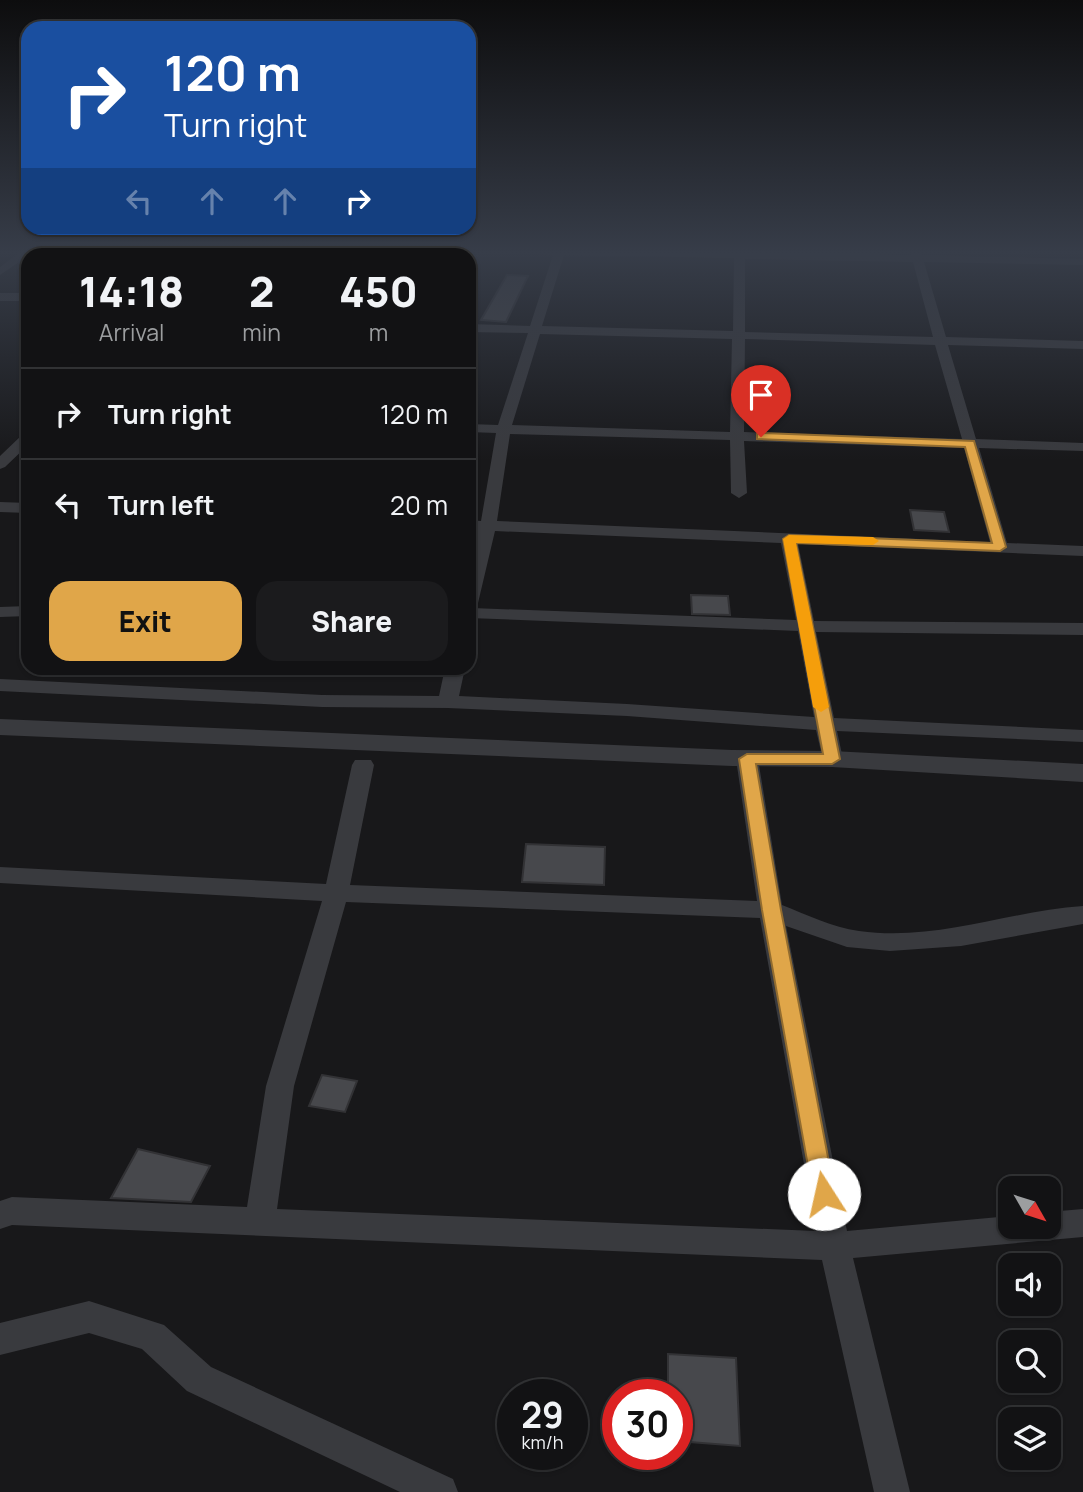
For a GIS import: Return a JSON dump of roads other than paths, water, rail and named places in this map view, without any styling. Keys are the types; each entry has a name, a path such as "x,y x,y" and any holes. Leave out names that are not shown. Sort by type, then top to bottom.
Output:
{"street":[{"path":"476,574 488,525 504,428 538,321"},
{"path":"739,493 735,436 741,321"},
{"path":"935,321 1000,547"},
{"path":"476,328 1083,345"},
{"path":"476,428 1083,447"},
{"path":"0,464 21,444"},
{"path":"0,507 21,508"},
{"path":"476,525 1083,551"},
{"path":"789,539 832,759"},
{"path":"0,612 21,611"},
{"path":"476,613 804,626 1083,629"},
{"path":"448,702 454,675"},
{"path":"0,685 321,701 448,702 627,710 824,724 1083,736"},
{"path":"0,727 747,759 832,759 1083,773"},
{"path":"747,759 771,910 834,1246 892,1492"},
{"path":"260,1219 280,1086 336,893 363,765"},
{"path":"0,875 336,893 771,910 816,928 858,940 921,940 991,932 1056,916 1083,915"},
{"path":"0,1215 12,1211 260,1219 834,1246 1083,1223"},
{"path":"0,1339 89,1317 152,1336 199,1379 440,1492"}]}
